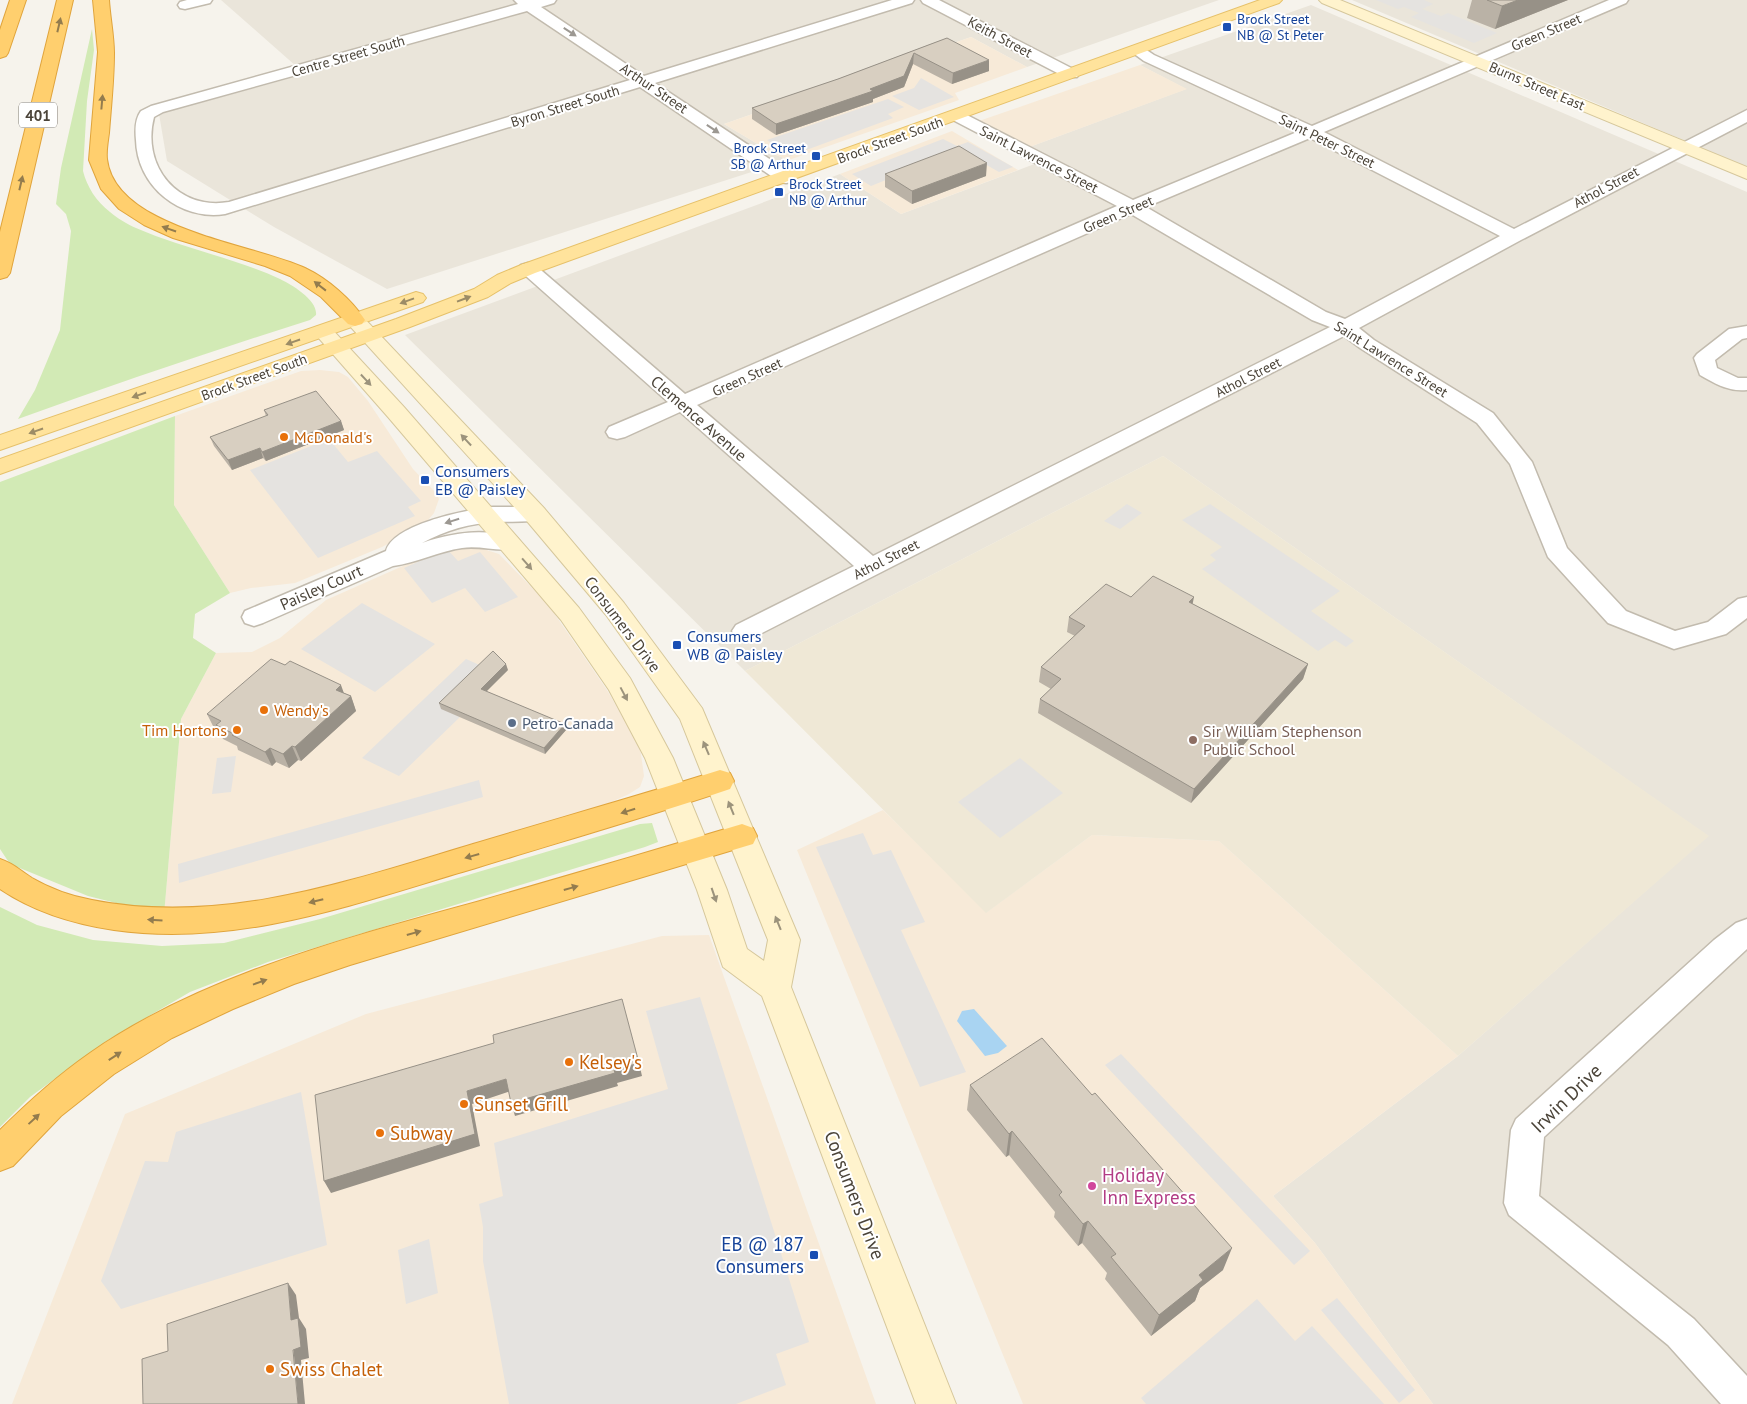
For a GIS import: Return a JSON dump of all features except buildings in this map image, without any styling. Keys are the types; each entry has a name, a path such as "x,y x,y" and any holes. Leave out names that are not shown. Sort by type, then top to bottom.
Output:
{"highway":[{"path":"0,53 18,0"},
{"name":"401","path":"0,274 65,0"},
{"path":"101,0 106,52 98,160 104,183 129,210 141,218 296,272 328,293 362,328"},
{"path":"0,291 10,230"},
{"path":"0,872 41,898 74,909 113,917 205,921 262,914 339,895 720,781"},
{"path":"0,1154 15,1136 74,1082 139,1040 190,1012 255,984 357,949 742,836"}],"main road":[{"name":"Brock Street South","path":"0,443 72,418 481,293 504,279 528,270 1274,0"},
{"name":"Burns Street East","path":"1327,0 1747,174"},
{"name":"Consumers Drive","path":"362,328 535,514 615,609 692,715 784,940 775,987 936,1404"},
{"name":"Brock Street South","path":"0,467 68,443 330,339"},
{"path":"330,339 396,412 570,614 620,685 658,758 674,796 712,890 734,957 775,987"}],"street":[{"path":"185,5 205,0"},
{"name":"Centre Street South","path":"147,114 157,109 525,3 549,0"},
{"name":"Byron Street South","path":"147,114 144,120 144,155 155,179 165,191 201,209 223,209 644,82 907,0"},
{"name":"Keith Street","path":"928,0 1071,74"},
{"name":"Green Street","path":"617,432 1101,220 1134,208 1479,62 1620,0"},
{"name":"Arthur Street","path":"525,3 786,178"},
{"name":"Saint Peter Street","path":"1137,50 1149,58 1311,133 1514,236"},
{"name":"Athol Street","path":"745,631 1346,327 1514,236 1747,115"},
{"name":"Saint Lawrence Street","path":"957,116 1134,208 1319,316 1346,327 1367,344 1486,418 1521,462 1556,551 1617,617 1674,640 1717,628 1747,605"},
{"name":"Clemence Avenue","path":"528,270 870,567"},
{"path":"1747,332 1736,333 1704,358 1707,371 1735,384 1747,384"},
{"name":"Paisley Court","path":"389,558 407,540 452,520 483,514 535,514"},
{"name":"Paisley Court","path":"254,617 389,558 406,557 459,540 471,539 509,543"},
{"name":"Irwin Drive","path":"1747,932 1528,1130 1521,1204 1680,1332 1747,1404"}],"shaded area":[{"path":"221,0 1219,0 1027,67 971,37 724,124 776,155 789,160 387,289 274,227 167,161 159,114 305,74"},
{"path":"1352,0 1747,0 1747,167"},
{"path":"1376,0 1424,0 1433,4 1422,9 1441,16 1448,13 1497,33 1474,43 1411,17 1419,13 1404,7 1398,9"},
{"path":"1311,5 1747,192 1747,1404 1433,1404 1315,1243 1273,1196 1458,1056 1708,836 1163,456 745,671 405,335 840,174 901,214 1045,160 1024,149 1186,89 1140,65"},
{"path":"971,37 1027,67 955,93 959,100 789,160 776,155 724,124"},
{"path":"1140,65 1187,89 1024,149 979,121"},
{"path":"921,78 954,97 919,110 892,96 914,88"},
{"path":"888,99 904,107 888,114 893,118 790,156 767,140"},
{"path":"952,131 1018,170 901,214 840,174"},
{"path":"943,139 957,146 968,142 1013,167 999,172 960,150 871,186 852,174"},
{"path":"301,371 339,372 348,377 368,401 413,469 435,492 439,499 434,513 423,526 382,547 295,583 251,588 230,593 174,505 175,416"},
{"path":"329,439 348,462 377,451 421,501 408,507 415,516 318,558 250,470"},
{"name":"Sir William Stephenson Public School","path":"1163,456 1709,836 1458,1056 1219,841 1092,835 986,913 745,671"},
{"path":"1127,504 1142,513 1120,529 1104,521"},
{"path":"1210,504 1340,591 1311,611 1354,641 1346,647 1335,640 1318,651 1202,569 1216,560 1210,555 1222,547 1182,520"},
{"path":"474,546 499,554 547,603 607,690 640,747 644,776 640,787 598,808 278,900 164,915 181,719 216,653 252,652 280,638 326,600 439,550"},
{"path":"447,549 458,561 480,552 518,597 485,612 465,588 432,603 404,568"},
{"path":"362,603 435,644 375,692 301,649"},
{"path":"466,659 484,667 441,708 460,717 399,776 362,758"},
{"path":"236,756 231,792 212,794 217,758"},
{"path":"1020,758 1063,793 1000,838 958,802"},
{"path":"479,780 483,797 179,883 178,864"},
{"path":"883,810 987,912 1092,835 1219,841 1458,1056 1273,1196 1315,1243 1433,1404 1023,1404 797,850"},
{"path":"863,833 873,855 891,850 925,922 901,930 966,1072 920,1087 816,847"},
{"path":"709,935 876,1404 12,1404 125,1114 366,1014 662,936"},
{"path":"700,997 809,1342 776,1354 786,1385 736,1404 509,1404 483,1261 483,1227 479,1204 503,1196 494,1143 668,1089 646,1011"},
{"path":"1121,1054 1310,1251 1294,1265 1105,1065"},
{"path":"301,1092 327,1245 121,1309 101,1281 145,1161 168,1162 176,1132"},
{"path":"429,1239 438,1293 406,1304 398,1250"},
{"path":"1337,1298 1415,1390 1399,1403 1321,1310"},
{"path":"1257,1299 1295,1341 1312,1326 1384,1404 1146,1404 1141,1398"}],"green space":[{"path":"92,29 94,50 87,101 83,171 87,183 96,198 105,208 122,221 136,228 245,265 285,282 309,299 316,309 316,315 310,320 18,419 35,390 60,330 71,231 66,214 56,204 61,168"},
{"path":"175,416 174,505 230,593 195,614 193,638 216,653 181,719 164,915 88,896 10,864 0,849 0,482"},
{"path":"652,823 658,842 645,847 268,962 190,992 108,1040 30,1097 0,1127 0,907 37,925 93,940 162,946 224,943 320,919 640,824"}],"water":[{"path":"974,1009 1007,1046 998,1053 985,1056 957,1021 962,1011"}],"place":[{"name":"Brock Street NB @ St Peter","path":"1227,27"},
{"name":"Brock Street SB @ Arthur","path":"816,156"},
{"name":"Brock Street NB @ Arthur","path":"779,192"},
{"name":"McDonald's","path":"284,437"},
{"name":"Consumers EB @ Paisley","path":"425,480"},
{"name":"Consumers WB @ Paisley","path":"677,645"},
{"name":"Wendy's","path":"264,710"},
{"name":"Petro-Canada","path":"512,723"},
{"name":"Tim Hortons","path":"237,730"},
{"name":"Sir William Stephenson Public School","path":"1193,740"},
{"name":"Kelsey's","path":"569,1062"},
{"name":"Sunset Grill","path":"464,1104"},
{"name":"Subway","path":"380,1133"},
{"name":"Holiday Inn Express","path":"1092,1186"},
{"name":"EB @ 187 Consumers","path":"814,1255"},
{"name":"Swiss Chalet","path":"270,1369"}]}
